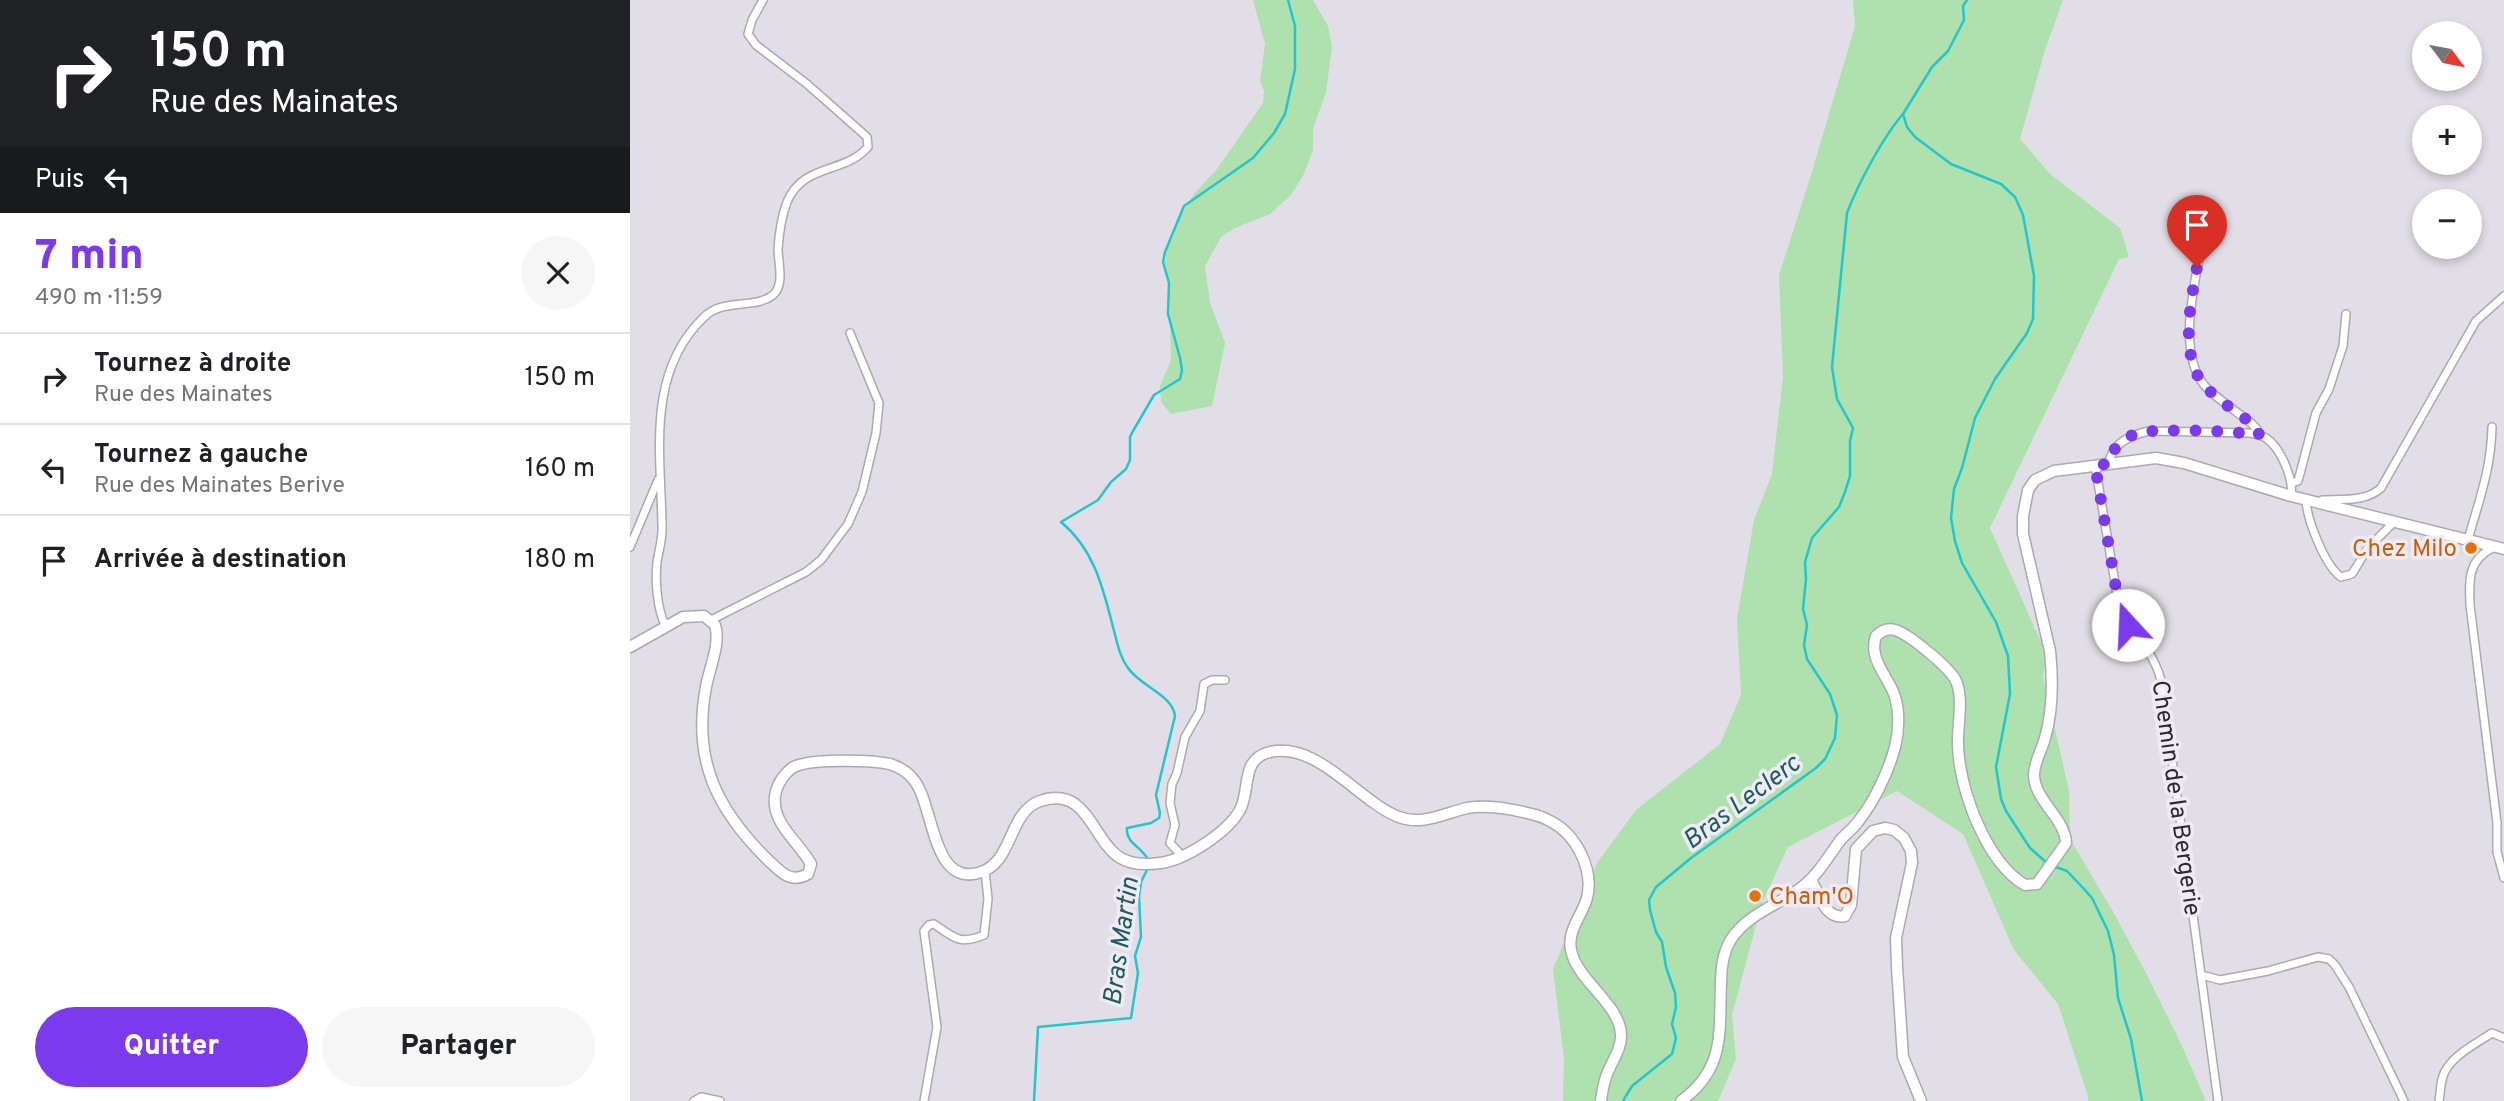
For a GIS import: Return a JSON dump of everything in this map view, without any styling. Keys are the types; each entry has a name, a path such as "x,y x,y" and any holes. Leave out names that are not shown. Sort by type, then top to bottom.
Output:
{"main road":[{"path":"1681,1101 1699,1087 1716,1056 1721,970 1724,953 1730,941 1753,918 1811,880 1840,840 1865,812 1890,761 1896,745 1898,717 1894,694 1873,651 1876,636 1887,629 1903,634 1944,666 1956,681 1959,698 1959,762 1979,827 2009,874 2025,886 2031,886 2042,877 2066,844 2064,833 2034,778 2049,720 2052,671 2023,534 2028,490 2035,480 2054,471 2156,458 2184,463 2319,504 2500,548"},
{"path":"630,647 683,617 696,615 711,620 717,630 705,690 703,716 709,777 715,793 745,835 786,877 800,879 808,874 811,864 805,852 779,820 775,799 777,787 794,767 815,762 880,763 904,770 922,790 936,845 945,859 962,873 972,875 985,871 1002,855 1022,814 1040,801 1052,799 1073,803 1082,810 1122,860 1158,864 1184,857 1224,828 1240,810 1249,769 1254,761 1269,752 1298,754 1317,763 1401,818 1420,821 1470,808 1485,807 1521,811 1550,821 1563,830 1581,854 1589,879 1587,901 1571,936 1573,958 1613,1014 1621,1030 1619,1048 1606,1077 1601,1101"},
{"path":"1811,880 1830,914 1838,918 1844,916 1851,905 1856,849 1873,831 1885,828 1894,830 1905,838 1908,844 1912,863 1896,938 1897,978 1903,1057 1921,1101"}],"street":[{"path":"665,625 658,599 657,566 662,528 659,478 661,398 669,371 681,345 702,318 713,309 759,300 774,294 779,284 778,247 786,204 795,187 811,175 860,156 868,147 867,137 807,84 756,45 748,34 763,0"},
{"path":"2201,249 2189,324 2193,362 2205,386 2258,429 2259,435"},
{"path":"2319,504 2322,500 2366,498 2381,488 2476,321 2504,296"},
{"path":"2292,483 2298,481 2316,413 2343,346 2346,314"},
{"path":"711,620 806,572 821,560 848,524 862,492 876,433 879,403 850,333"},
{"path":"2468,540 2491,457 2492,427"},
{"path":"2109,464 2112,452 2125,439 2149,431 2259,435 2273,444 2292,483 2291,496"},
{"name":"Chemin de la Bergerie","path":"2095,465 2119,606 2128,625 2159,668 2218,1101"},
{"path":"630,547 659,478"},
{"path":"2306,500 2307,515 2330,565 2341,577 2352,574 2368,548 2394,522"},
{"path":"2500,548 2483,553 2475,563 2469,580 2497,824 2497,852 2504,878"},
{"path":"1184,857 1170,843 1175,825 1170,803 1172,784 1185,737 1200,711 1204,684 1212,680 1225,681"},
{"path":"924,1101 937,1027 924,930 934,924 956,939 971,940 984,935 988,899 985,871"},
{"path":"2201,975 2220,980 2268,971 2318,957 2329,959 2336,965 2349,987 2404,1101"},
{"path":"2439,1101 2447,1067 2492,1033 2504,1038"},
{"path":"694,1101 701,1097 720,1101"}],"green space":[{"path":"1253,0 1313,0 1328,26 1332,47 1326,92 1313,129 1313,150 1304,174 1291,195 1270,214 1235,228 1221,237 1205,266 1210,303 1225,343 1212,406 1171,414 1161,402 1160,386 1171,360 1169,282 1165,263 1167,248 1174,236 1177,222 1194,194 1217,169 1263,103 1264,91 1260,81 1265,44"},
{"path":"1853,0 2063,0 2045,50 2020,139 2050,174 2120,228 2129,257 2119,259 1990,528 2042,644 2049,644 2043,676 2069,791 2070,839 2148,977 2206,1101 2088,1101 2058,1004 2014,950 1963,834 1897,791 1788,847 1762,903 1732,1015 1736,1059 1718,1101 1563,1101 1564,1059 1553,969 1597,863 1636,810 1720,744 1741,695 1737,619 1754,520 1772,474 1783,376 1779,275 1855,26"}],"waterway":[{"name":"Bras Martin","path":"1149,862 1129,838 1127,828 1151,823 1159,818 1156,795 1175,716 1169,702 1133,674 1125,663 1096,570 1082,544 1061,522 1098,500 1111,482 1126,469 1130,460 1130,437 1154,395 1180,379 1180,358 1168,314 1169,283 1163,262 1165,252 1184,206 1253,158 1274,133 1285,114 1295,69 1295,26 1288,0"},
{"path":"1967,0 1963,6 1964,20 1948,51 1932,67 1903,114 1907,127 1915,137 1951,164 2001,184 2015,197 2023,215 2034,276 2033,319 2027,333 1995,379 1975,418 1954,489 1951,518 1962,563 1996,622 2008,656 2010,694 1996,767 2001,799 2030,848 2047,863"},
{"name":"Bras Leclerc","path":"1623,1101 1632,1086 1672,1054 1676,1038 1672,1024 1676,1007 1675,993 1666,967 1662,942 1656,932 1650,910 1649,900 1656,887 1691,858 1816,768 1825,759 1835,738 1837,715 1830,694 1807,659 1804,645 1807,625 1803,609 1805,562 1812,538 1839,507 1850,476 1850,441 1853,428 1837,399 1832,367 1847,213 1872,161 1903,114"},
{"path":"2053,866 2067,871 2092,898 2108,931 2114,955 2118,998 2131,1039 2142,1101"},
{"name":"Bras Martin","path":"1034,1101 1038,1027 1131,1018 1138,973 1135,956 1141,937 1139,896 1141,882 1148,868"}],"place":[{"name":"Chez Milo","path":"2471,548"},
{"name":"Cham'O","path":"1755,896"}],"route":[{"path":"2128,625 2119,606 2095,465 2109,464 2112,452 2125,439 2137,433 2149,431 2259,435 2258,429 2205,386 2193,362 2189,324 2197,267"}]}
